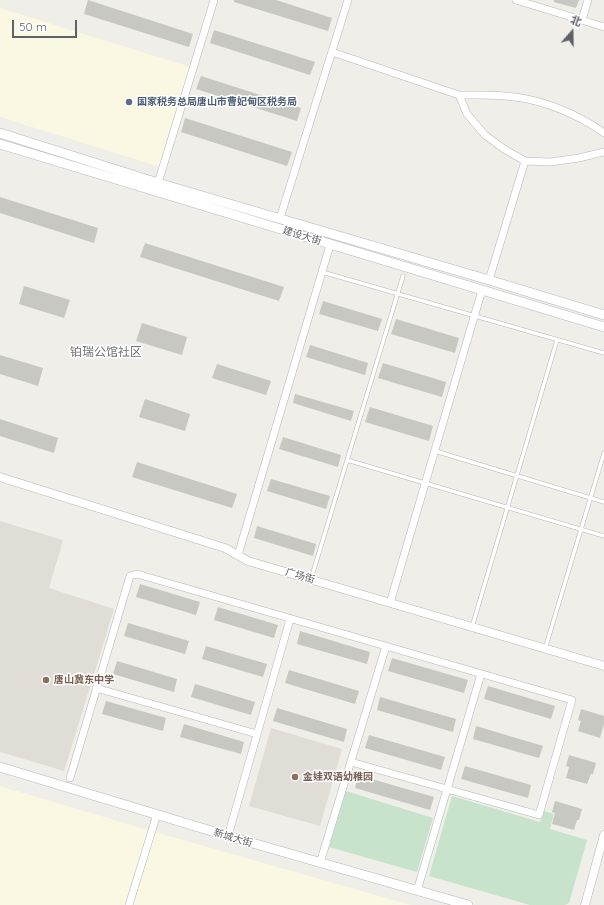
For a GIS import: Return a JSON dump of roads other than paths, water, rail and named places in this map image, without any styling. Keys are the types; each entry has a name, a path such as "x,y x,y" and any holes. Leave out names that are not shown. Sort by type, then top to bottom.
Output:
{"main road":[{"name":"建设大街","path":"0,133 158,183 604,315"},
{"name":"建设大街","path":"0,144 604,327"},
{"name":"新城大街","path":"0,767 228,836 468,905"}],"street":[{"path":"158,183 214,0"},
{"path":"280,218 348,0"},
{"path":"516,0 604,27"},
{"path":"582,20 588,0"},
{"path":"332,52 459,95 510,96 545,103 575,116 604,133"},
{"path":"459,95 467,114 485,135 504,150 525,161 550,162 579,158 604,152"},
{"path":"489,280 525,161"},
{"path":"238,555 330,245"},
{"path":"390,603 482,290"},
{"name":"广场街","path":"0,477 225,548 248,561 604,666"},
{"path":"70,778 130,576 137,574 572,700 539,815 351,762"},
{"path":"228,836 290,619"},
{"path":"320,862 386,646"},
{"path":"417,890 481,674"},
{"path":"96,688 257,734"},
{"path":"129,905 156,814"},
{"path":"584,905 604,836"}],"lane":[{"path":"322,272 604,353"},
{"path":"311,579 403,276"},
{"path":"472,627 557,340"},
{"path":"435,451 604,502"},
{"path":"545,649 604,453"},
{"path":"347,460 604,536"}],"place":[{"name":"国家税务总局唐山市曹妃甸区税务局","path":"129,102"},
{"name":"唐山冀东中学","path":"46,680"},
{"name":"金娃双语幼稚园","path":"295,777"}],"district":[{"name":"铂瑞公馆社区","path":"106,352"}]}
